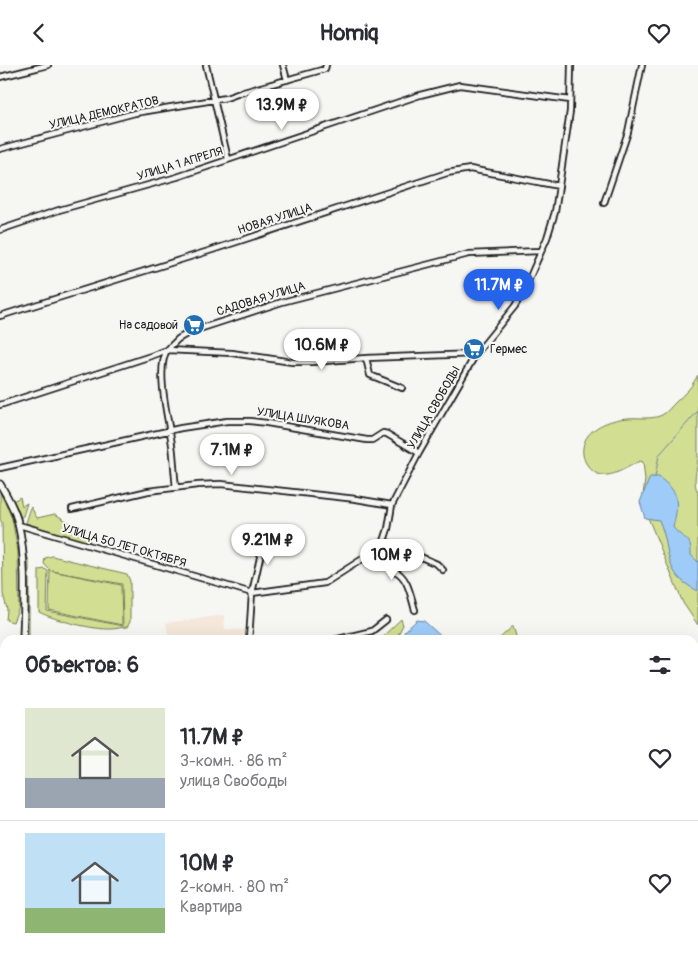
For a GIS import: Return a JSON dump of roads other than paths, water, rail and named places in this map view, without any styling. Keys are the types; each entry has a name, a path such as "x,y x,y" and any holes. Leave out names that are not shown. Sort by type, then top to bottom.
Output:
{"street":[{"path":"0,77 48,65"},
{"path":"206,65 228,159"},
{"path":"283,65 287,79"},
{"name":"УЛИЦА ДЕМОКРАТОВ","path":"0,149 135,113 226,98 324,69 326,65"},
{"name":"УЛИЦА СВОБОДЫ","path":"392,505 419,453 476,355 515,306 526,286 553,218 560,186 570,100 571,65"},
{"path":"604,203 628,132 642,65"},
{"name":"УЛИЦА 1 АПРЕЛЯ","path":"0,230 59,210 177,177 420,95 460,85 570,100"},
{"name":"НОВАЯ УЛИЦА","path":"0,316 447,173 470,169 560,186"},
{"name":"САДОВАЯ УЛИЦА","path":"0,405 167,350 178,339 190,332 282,302 469,254 540,251"},
{"path":"176,487 162,371 163,357 167,350 232,353 292,361 319,362 366,358 476,355"},
{"path":"366,358 370,375 402,388"},
{"name":"УЛИЦА ШУЯКОВА","path":"0,468 169,430 239,421 267,423 368,441 382,433 387,433 419,453"},
{"path":"0,484 19,525 23,571 23,635"},
{"path":"72,509 148,491 198,485 238,486 356,499 392,505"},
{"name":"УЛИЦА 50 ЛЕТ ОКТЯБРЯ","path":"19,525 252,593 325,583 378,549 384,541 388,529 392,505"},
{"path":"250,635 252,593 261,553 266,547 268,535"},
{"path":"384,541 437,564 443,570"},
{"path":"378,549 394,571 400,573 404,579 414,610"},
{"path":"355,635 372,631 386,620"}],"water":[{"path":"650,477 659,477 676,496 673,527 688,541 691,555 698,562 698,591 678,577 673,569 659,520 645,518 640,502"},
{"path":"417,620 424,621 439,635 403,635"}],"waterway":[{"path":"655,477 659,455 698,411"}],"place":[{"name":"На садовой","path":"194,325"},
{"name":"Гермес","path":"474,349"}]}
